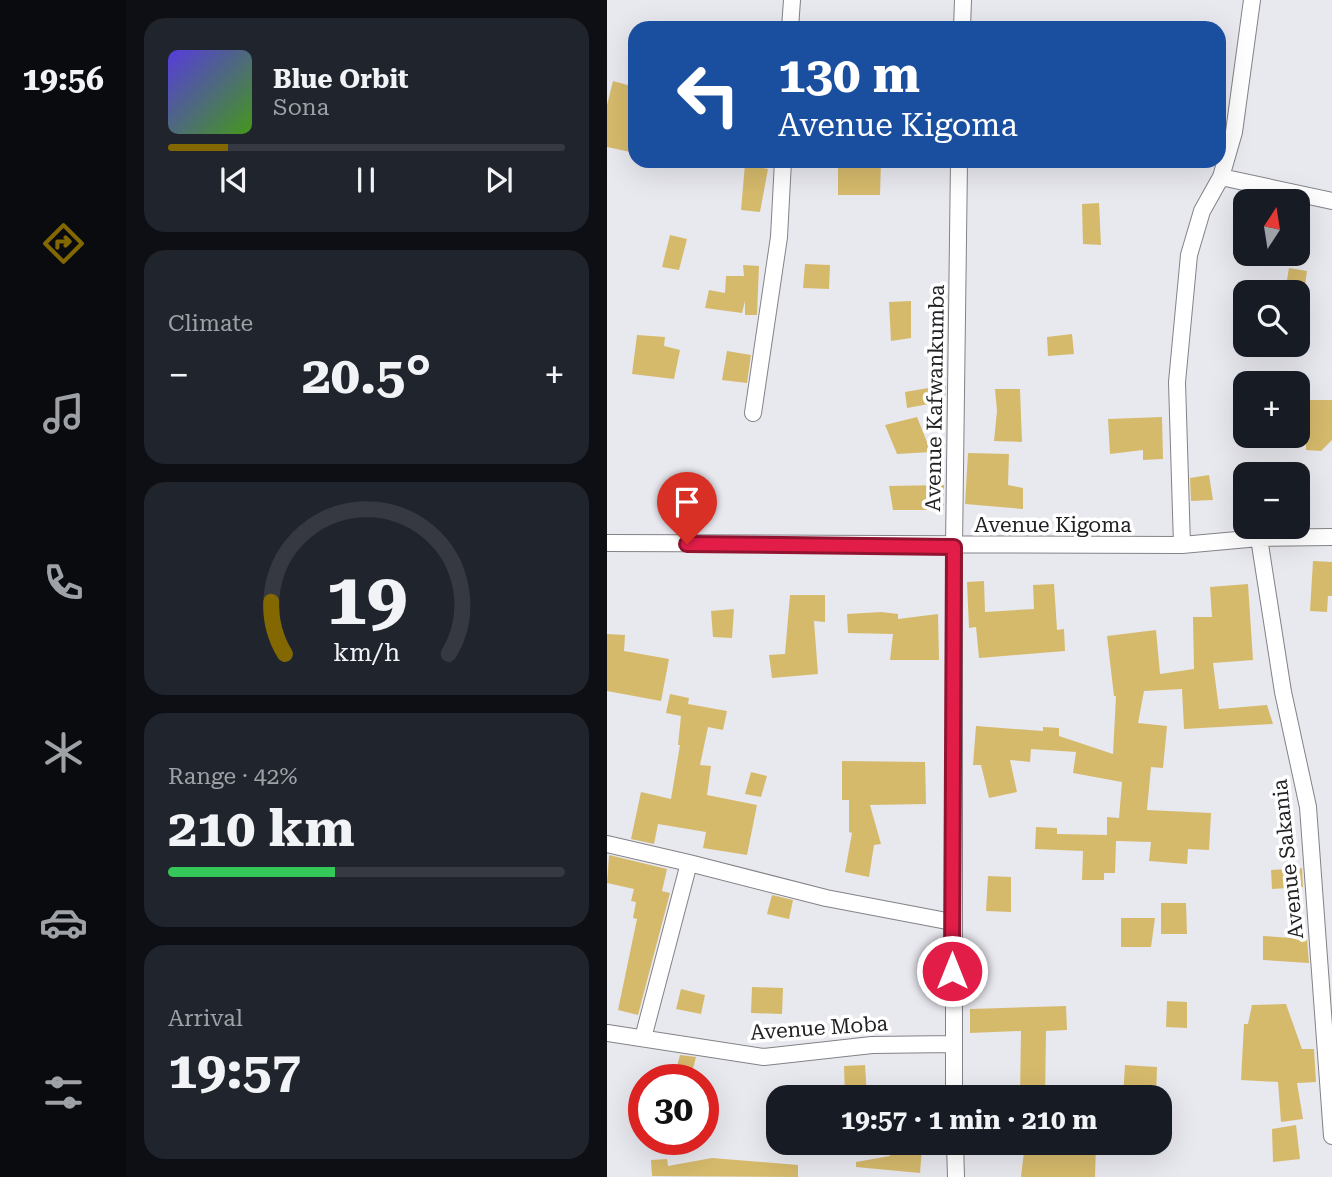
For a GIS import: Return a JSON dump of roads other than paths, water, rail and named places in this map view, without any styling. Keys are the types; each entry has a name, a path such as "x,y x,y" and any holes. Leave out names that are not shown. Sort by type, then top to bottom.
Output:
{"street":[{"path":"790,21 792,0"},
{"path":"962,21 963,0"},
{"path":"1226,160 1234,132 1252,0"},
{"path":"753,413 779,237 783,168"},
{"name":"Avenue Kafwankumba","path":"954,1085 954,547 959,168"},
{"path":"1182,545 1177,382 1189,255 1202,211 1224,168"},
{"path":"1221,177 1332,201"},
{"name":"Avenue Kigoma","path":"1310,537 1332,537"},
{"name":"Avenue Kigoma","path":"607,544 954,547 1182,545 1248,539"},
{"name":"Avenue Sakania","path":"1259,539 1283,692 1308,807 1332,1136"},
{"path":"607,844 826,898 952,922"},
{"path":"643,1038 689,863"},
{"name":"Avenue Moba","path":"607,1033 764,1057 872,1045 952,1044"},
{"path":"955,1155 956,1177"}]}
